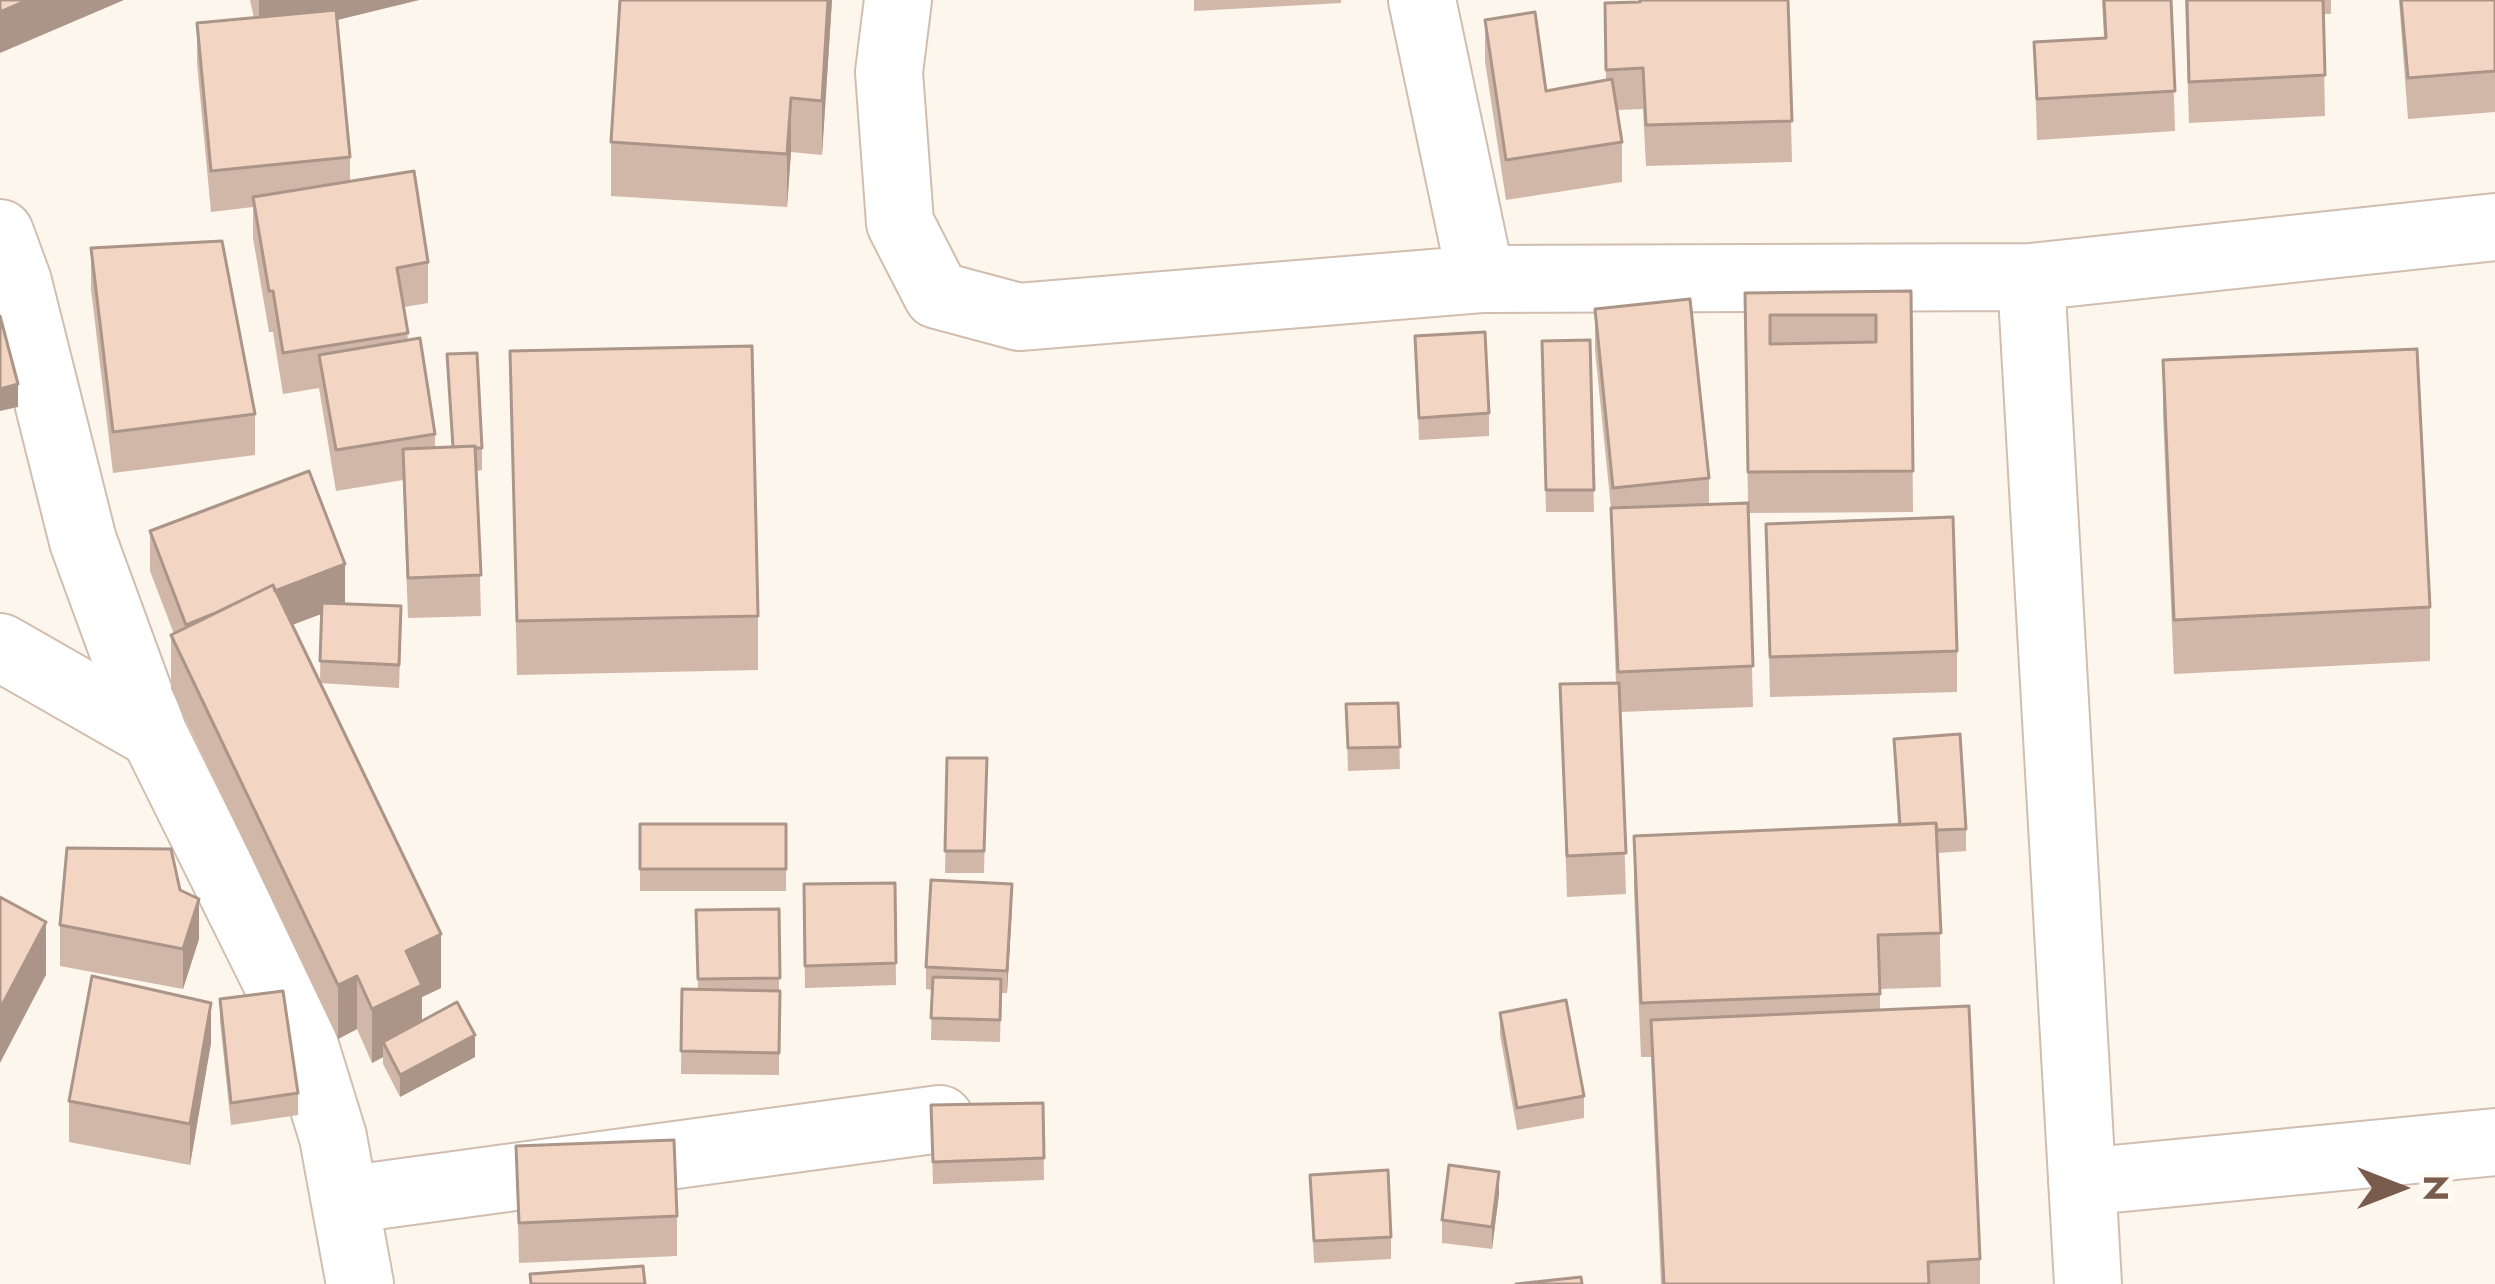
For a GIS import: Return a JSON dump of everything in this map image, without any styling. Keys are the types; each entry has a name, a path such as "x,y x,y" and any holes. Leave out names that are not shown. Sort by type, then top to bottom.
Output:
{"street":[{"path":"898,0 889,72 901,223 937,295 1019,317 1481,279 2032,277 2495,227"},
{"path":"1422,0 1481,279"},
{"path":"0,233 18,282 82,541 154,735 299,1027 333,1137 360,1284"},
{"path":"2032,277 2088,1284"},
{"path":"0,647 154,735"},
{"path":"345,1200 940,1119"},
{"path":"2082,1182 2495,1142"}],"building":[{"path":"0,0 28,0 0,12"},
{"path":"620,0 828,0 822,101 791,98 787,154 611,142"},
{"path":"1788,0 1792,121 1646,125 1643,68 1606,70 1605,3"},
{"path":"2104,0 2171,0 2175,91 2037,99 2034,42 2106,38"},
{"path":"2187,0 2323,0 2325,75 2189,82"},
{"path":"2401,0 2495,0 2495,71 2408,78"},
{"path":"336,10 350,157 211,171 197,23"},
{"path":"1535,12 1546,91 1612,79 1622,142 1506,160 1485,20"},
{"path":"414,171 428,262 397,268 408,333 283,353 253,197"},
{"path":"222,241 255,414 113,432 91,248"},
{"path":"1911,291 1913,471 1748,472 1745,293","holes":["1770,315 1876,315 1876,342 1770,344"]},
{"path":"1690,299 1709,478 1613,488 1595,309"},
{"path":"0,316 18,384 0,389"},
{"path":"1485,332 1489,413 1419,418 1415,336"},
{"path":"420,338 435,434 336,450 319,355"},
{"path":"1590,340 1594,490 1546,490 1542,341"},
{"path":"752,346 758,616 517,621 510,351"},
{"path":"2417,349 2430,607 2174,620 2163,360"},
{"path":"477,353 482,448 453,447 447,354"},
{"path":"475,446 481,575 408,578 403,449"},
{"path":"309,471 345,564 275,591 273,585 186,625 150,531"},
{"path":"1748,503 1753,666 1618,672 1611,508"},
{"path":"1953,517 1957,651 1770,657 1766,524"},
{"path":"273,585 441,934 406,951 422,985 372,1009 357,976 338,985 171,635"},
{"path":"322,603 401,606 399,665 320,661"},
{"path":"1619,683 1626,853 1567,856 1560,684"},
{"path":"1398,703 1400,747 1348,748 1346,704"},
{"path":"1960,734 1966,829 1937,830 1936,823 1900,825 1894,739"},
{"path":"947,758 987,758 984,851 945,851"},
{"path":"1936,823 1941,933 1878,935 1880,994 1641,1003 1634,836"},
{"path":"640,824 786,824 786,869 640,869"},
{"path":"67,848 171,849 180,890 199,899 183,949 60,925"},
{"path":"931,880 1012,884 1007,971 926,967"},
{"path":"895,883 896,963 805,966 804,884"},
{"path":"0,897 46,922 0,1009"},
{"path":"779,909 780,978 698,979 696,910"},
{"path":"92,976 211,1003 190,1124 69,1101"},
{"path":"933,977 1001,979 1000,1020 931,1018"},
{"path":"682,989 780,991 779,1053 681,1051"},
{"path":"283,991 298,1093 231,1103 220,999"},
{"path":"1566,1000 1584,1096 1517,1108 1500,1013"},
{"path":"457,1002 475,1035 400,1075 383,1042"},
{"path":"1969,1006 1980,1259 1928,1262 1929,1284 1664,1284 1651,1020"},
{"path":"1043,1103 1044,1158 933,1162 931,1105"},
{"path":"674,1140 677,1216 519,1223 516,1146"},
{"path":"1449,1165 1499,1172 1492,1227 1442,1220"},
{"path":"1388,1170 1391,1237 1314,1241 1310,1175"},
{"path":"643,1266 645,1284 531,1284 530,1274"},
{"path":"1581,1277 1582,1284 1516,1284"}]}
